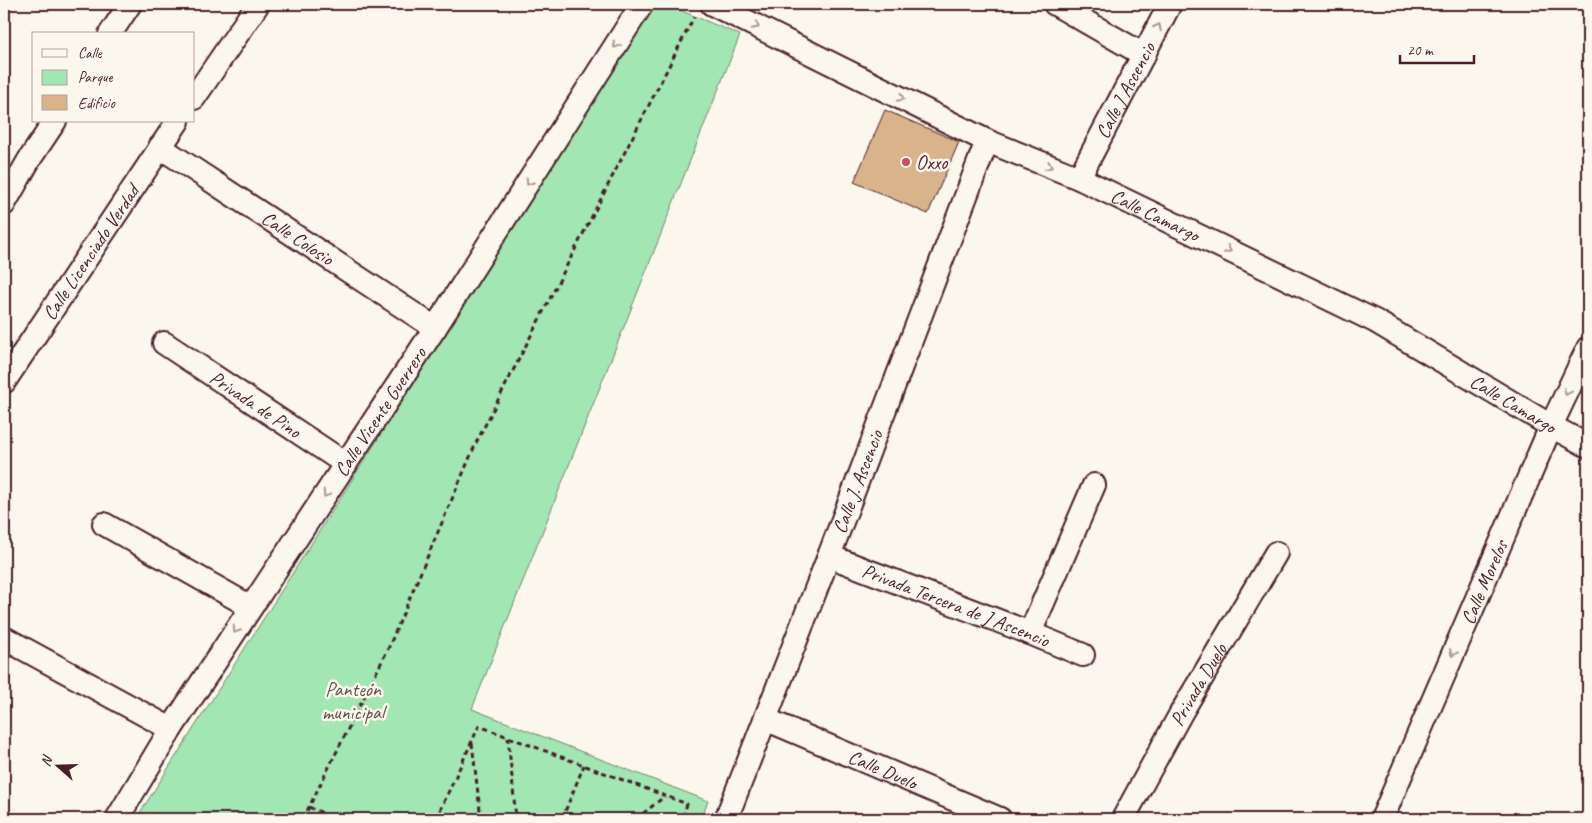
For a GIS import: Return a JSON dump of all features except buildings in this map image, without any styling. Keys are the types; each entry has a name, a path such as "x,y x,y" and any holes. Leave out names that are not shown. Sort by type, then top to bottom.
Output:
{"street":[{"path":"111,32 130,4"},
{"path":"195,97 258,4"},
{"name":"Calle Vicente Guerrero","path":"117,819 171,729 435,328 642,4"},
{"name":"Calle Camargo","path":"712,4 987,141 1079,178 1375,321 1588,446"},
{"path":"1055,4 1144,55"},
{"name":"Calle J Ascencio","path":"1079,178 1170,4"},
{"path":"4,204 29,160 54,122"},
{"name":"Calle Licenciado Verdad","path":"4,382 177,122"},
{"name":"Calle J. Ascencio","path":"726,819 829,556 987,141"},
{"name":"Calle Colosio","path":"160,147 435,328"},
{"name":"Privada de Pino","path":"164,343 346,464"},
{"name":"Calle Morelos","path":"1382,819 1551,426 1588,348"},
{"path":"1030,633 1094,485"},
{"path":"104,524 251,607"},
{"name":"Privada Duelo","path":"1123,819 1181,713 1276,553"},
{"name":"Privada Tercera de J Ascencio","path":"829,556 1083,655"},
{"path":"4,638 171,729"},
{"name":"Calle Duelo","path":"766,719 1000,819"}],"path":[{"path":"303,819 388,649 476,443 694,17"},
{"path":"436,819 479,726 687,804 682,819"},
{"path":"508,737 516,819"},
{"path":"472,741 481,819"},
{"path":"562,819 584,766"},
{"path":"636,819 665,796"},
{"path":"309,807 336,819"}],"green space":[{"name":"Panteón municipal","path":"655,4 665,4 740,35 472,709 708,801 701,819 136,819"}],"place":[{"name":"Oxxo","path":"906,162"}]}
